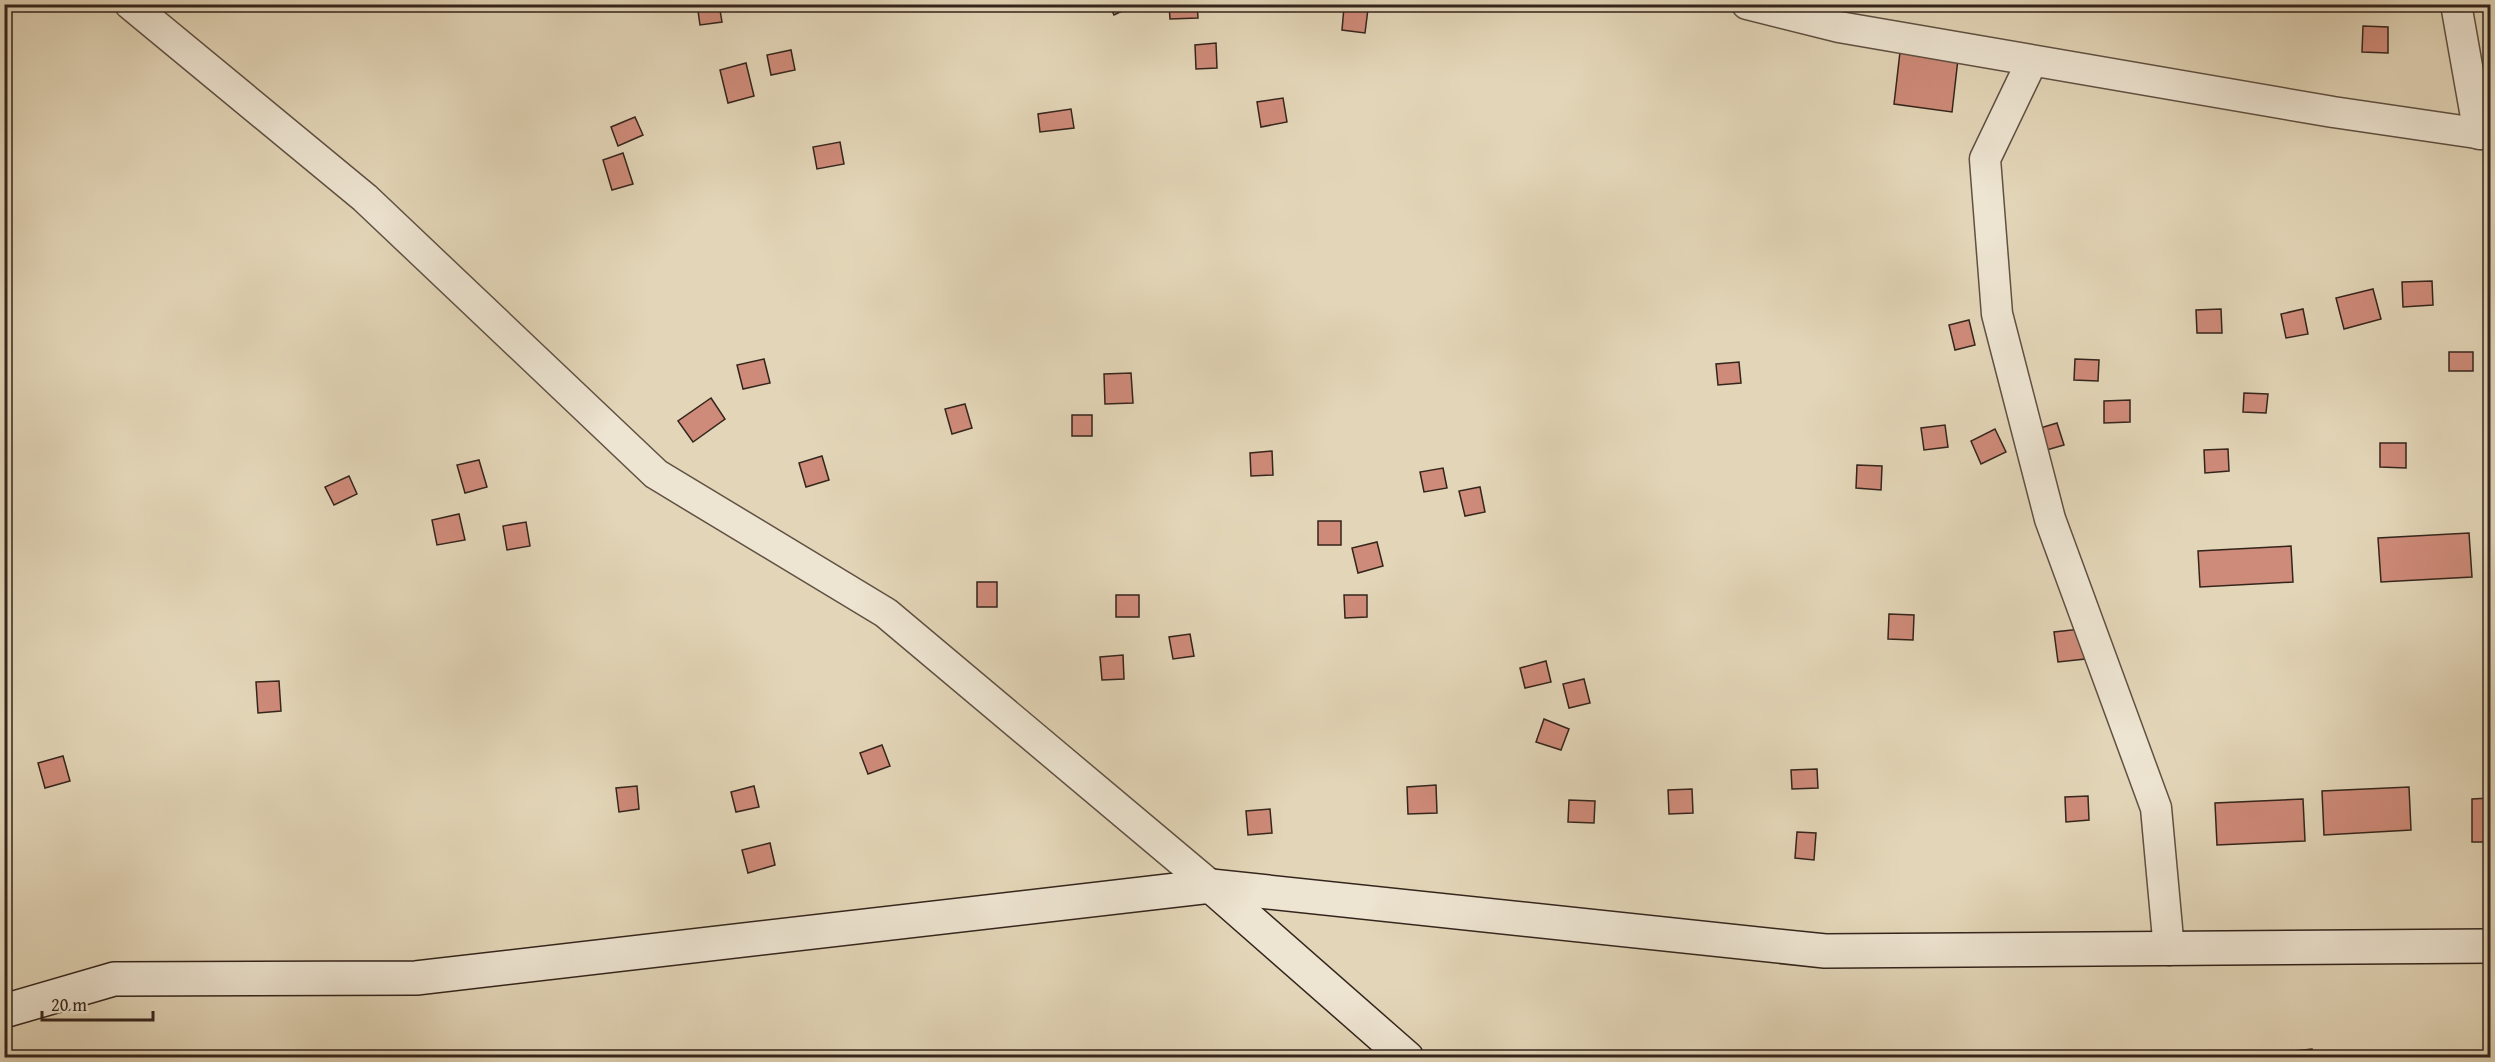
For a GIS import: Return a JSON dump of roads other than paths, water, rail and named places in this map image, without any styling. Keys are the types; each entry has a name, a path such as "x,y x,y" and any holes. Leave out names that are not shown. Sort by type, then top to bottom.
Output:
{"street":[{"path":"130,4 365,198 656,474 886,614 1211,886 1407,1058"},
{"path":"1747,4 1839,27 2333,112 2485,135 2456,4"},
{"path":"2032,61 1985,159 1997,314 2050,519 2156,808 2169,950"},
{"path":"4,1011 114,979 416,978 1211,886 1826,951 2490,946"}]}
